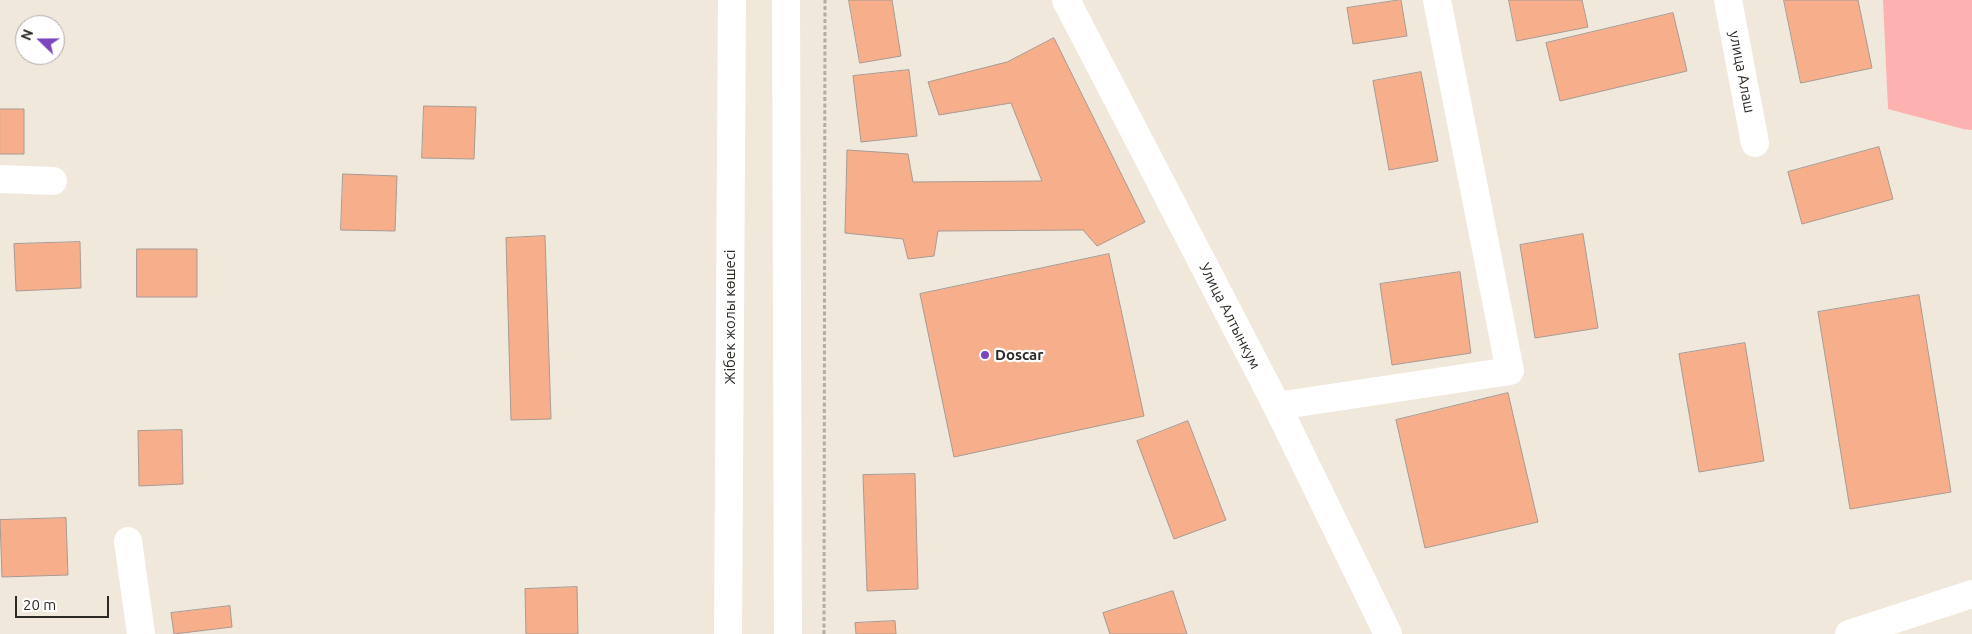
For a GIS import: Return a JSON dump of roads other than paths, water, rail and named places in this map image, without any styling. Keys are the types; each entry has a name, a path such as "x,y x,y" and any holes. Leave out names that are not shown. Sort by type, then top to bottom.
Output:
{"street":[{"name":"Жібек жолы көшесі","path":"728,634 732,0"},
{"path":"786,0 788,634"},
{"name":"Улица Алтынкум","path":"1066,0 1276,406 1388,634"},
{"path":"1276,406 1510,371 1436,0"},
{"name":"улица Алаш","path":"1728,0 1756,144"},
{"path":"0,179 53,181"},
{"path":"128,541 141,634"},
{"path":"1850,634 1972,594"}],"place":[{"name":"Doscar","path":"985,355"}]}
